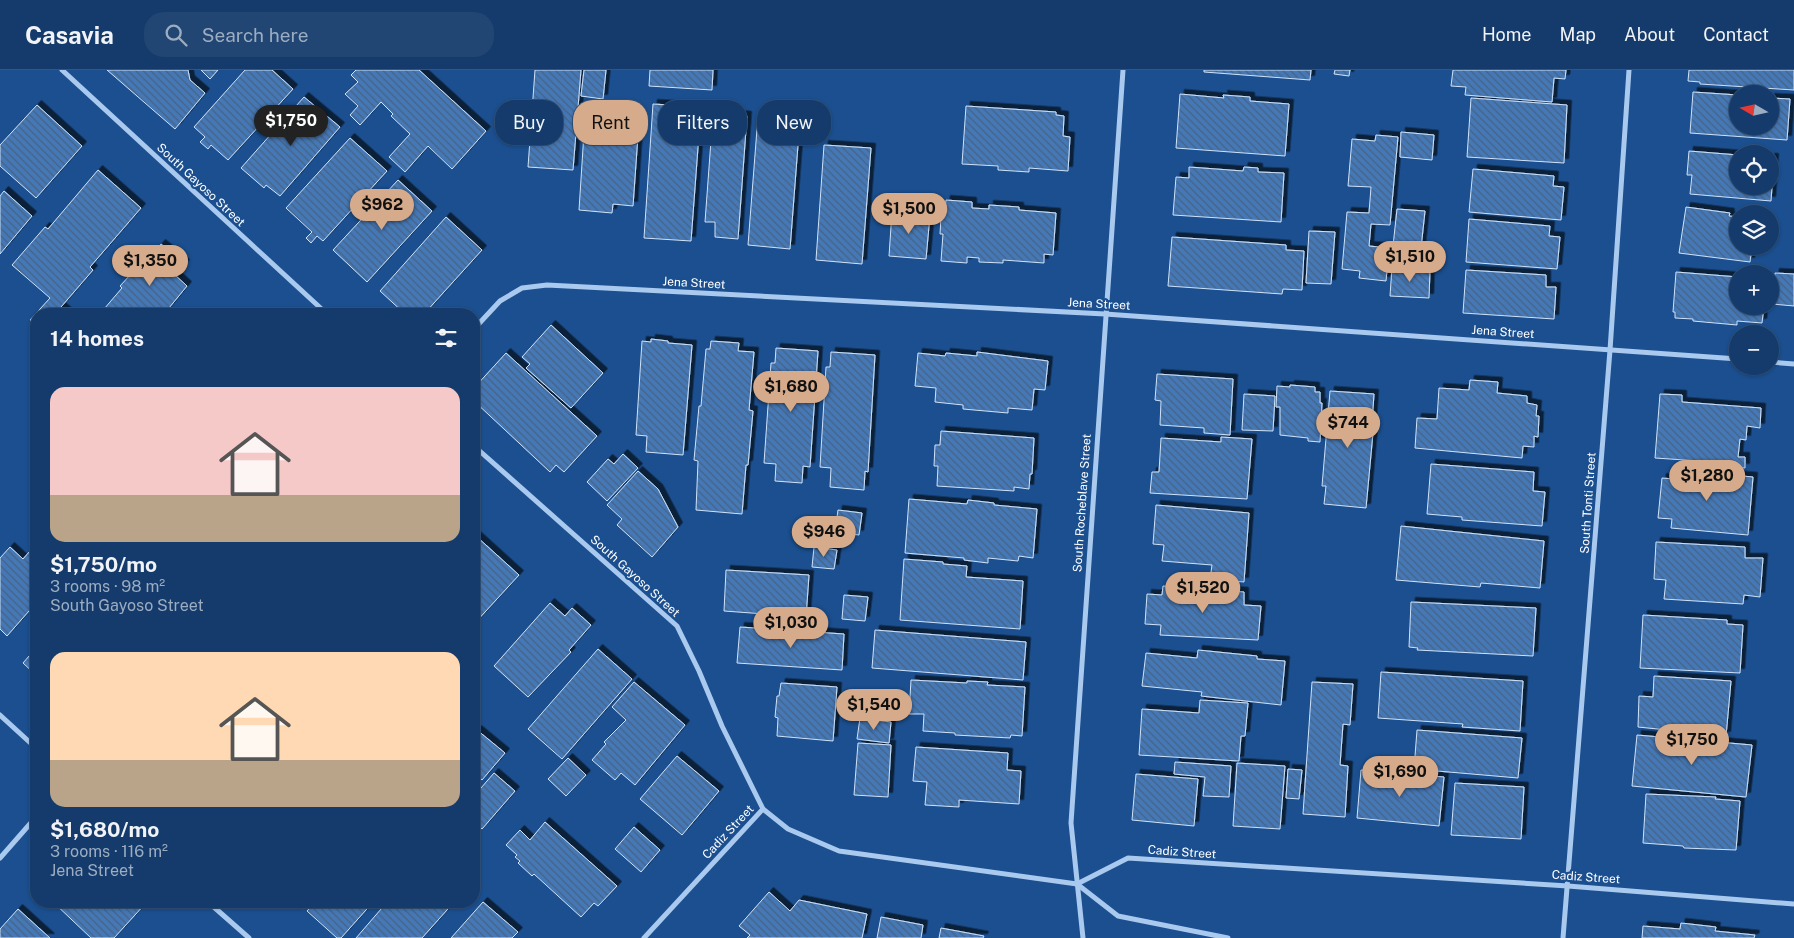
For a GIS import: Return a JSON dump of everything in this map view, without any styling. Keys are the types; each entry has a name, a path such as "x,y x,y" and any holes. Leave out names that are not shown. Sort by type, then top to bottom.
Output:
{"street":[{"name":"South Gayoso Street","path":"62,70 320,308"},
{"name":"South Rocheblave Street","path":"1083,938 1071,823 1123,70"},
{"name":"South Tonti Street","path":"1563,938 1610,350 1629,70"},
{"name":"Jena Street","path":"480,322 500,300 522,288 548,285 1105,314 1729,359"},
{"path":"1779,363 1794,364"},
{"name":"South Gayoso Street","path":"480,451 677,626 699,671 725,734 763,809"},
{"path":"0,715 30,742"},
{"name":"Cadiz Street","path":"644,938 763,809 788,829 839,851 1078,884 1128,858 1568,886 1794,904"},
{"path":"0,858 30,824"},
{"path":"1078,884 1118,916 1228,938"},
{"path":"215,908 249,938"}],"building":[{"path":"107,70 188,70 190,80 205,93 175,129"},
{"path":"201,70 218,70 210,79"},
{"path":"245,70 272,70 293,89 228,160 211,145 208,149 200,142 205,137 194,127"},
{"path":"356,70 419,70 486,131 452,169 428,146 405,172 389,157 410,134 391,116 393,114 381,102 360,125 350,115 358,106 345,94 358,82 351,75"},
{"path":"535,70 581,70 579,100 573,100 573,145 575,145 573,170 528,167 530,145 563,145 563,100 533,100"},
{"path":"584,70 606,70 603,99 581,96"},
{"path":"650,70 713,70 712,90 649,86"},
{"path":"1204,70 1311,70 1310,80 1204,72"},
{"path":"1335,70 1350,70 1349,76 1334,74"},
{"path":"1453,70 1566,70 1565,79 1554,78 1552,102 1465,95 1466,87 1451,86"},
{"path":"1689,70 1794,70 1794,90 1779,89 1779,85 1729,86 1700,84 1700,82 1688,81"},
{"path":"1693,92 1729,94 1729,135 1779,135 1779,98 1790,99 1787,140 1690,133"},
{"path":"1180,94 1224,98 1223,95 1250,97 1250,101 1289,104 1285,156 1176,148"},
{"path":"304,97 340,127 280,196 266,185 264,188 241,168"},
{"path":"1471,98 1567,105 1564,163 1467,157"},
{"path":"653,104 658,104 658,145 698,145 691,241 644,238"},
{"path":"37,105 82,146 36,198 0,166 0,145"},
{"path":"966,106 1056,112 1056,115 1064,116 1063,136 1070,137 1068,171 1029,168 1029,172 998,170 998,166 962,164"},
{"path":"757,129 757,145 798,145 790,249 748,245"},
{"path":"1401,132 1434,135 1432,160 1400,157"},
{"path":"1376,135 1398,137 1390,225 1371,224 1369,246 1389,248 1386,281 1359,278 1360,271 1342,269 1347,212 1369,213 1371,187 1348,186 1352,139 1375,141"},
{"path":"350,138 387,171 323,241 317,236 311,243 306,238 312,232 286,208"},
{"path":"583,145 637,145 633,206 613,204 612,213 579,210"},
{"path":"711,145 745,145 738,239 715,237 715,222 705,222"},
{"path":"824,145 871,148 862,264 816,260"},
{"path":"1689,151 1729,154 1729,195 1771,195 1771,201 1690,194 1692,175 1687,175"},
{"path":"1189,167 1243,171 1244,167 1258,168 1258,172 1284,173 1281,222 1173,215 1176,177 1189,178"},
{"path":"1473,169 1554,176 1553,186 1564,187 1561,220 1469,212"},
{"path":"98,170 141,208 90,267 93,270 61,307 62,308 41,308 50,298 12,265 45,227 48,229"},
{"path":"398,180 432,211 367,282 333,250"},
{"path":"4,191 32,216 0,254 0,196"},
{"path":"946,200 972,202 972,208 989,209 989,205 1019,207 1019,210 1056,213 1053,255 1044,254 1044,263 1003,260 1003,263 979,262 979,258 967,257 967,263 941,261 943,234 940,234 941,217 944,217"},
{"path":"1686,207 1729,213 1729,255 1751,255 1750,262 1679,253"},
{"path":"1397,209 1425,211 1421,248 1393,246"},
{"path":"892,212 930,215 926,259 889,256"},
{"path":"446,217 482,250 429,308 398,308 380,291"},
{"path":"1469,219 1550,226 1549,236 1560,237 1557,269 1466,262"},
{"path":"1309,231 1335,232 1331,284 1306,283"},
{"path":"1172,237 1286,245 1286,250 1304,251 1302,290 1283,289 1282,294 1168,286"},
{"path":"161,244 185,264 175,275 187,286 169,308 105,308 122,288 120,286 131,274 134,276"},
{"path":"1392,267 1430,270 1429,298 1390,296"},
{"path":"1466,270 1546,275 1546,287 1556,287 1554,319 1463,313"},
{"path":"1676,272 1729,276 1729,315 1763,315 1762,323 1737,321 1737,325 1675,318 1675,312 1673,312"},
{"path":"1779,273 1794,274 1794,306 1779,305"},
{"path":"551,325 603,373 571,408 526,368 530,364 522,357"},
{"path":"651,339 692,345 683,455 646,452 647,436 636,435 642,341 651,342"},
{"path":"711,341 739,343 738,351 754,352 749,410 753,411 742,514 696,510 698,461 694,460 706,349 710,349"},
{"path":"776,348 818,351 810,467 803,466 802,483 775,481 776,464 764,463 771,363 775,363"},
{"path":"831,352 875,355 868,472 865,471 864,490 830,487 831,468 820,467 826,367 830,367"},
{"path":"977,352 1048,361 1045,390 1034,389 1032,410 1008,408 1008,413 963,409 963,405 935,402 936,388 915,386 918,353 945,356 946,353 977,356"},
{"path":"506,353 597,436 564,472 556,465 550,472 480,407 480,381"},
{"path":"1157,374 1233,379 1230,435 1204,433 1204,428 1160,425 1161,401 1155,400"},
{"path":"1470,380 1498,382 1497,393 1527,396 1527,403 1537,405 1536,416 1539,416 1538,437 1534,436 1534,447 1523,446 1522,458 1415,448 1417,418 1437,419 1439,388 1469,390"},
{"path":"1290,385 1315,387 1315,392 1320,392 1320,403 1322,403 1320,442 1308,441 1308,438 1280,435 1280,407 1276,407 1277,386 1290,387"},
{"path":"1330,391 1374,394 1372,422 1374,422 1366,508 1324,504 1326,486 1322,486"},
{"path":"1244,394 1275,396 1273,431 1242,430"},
{"path":"1660,394 1682,395 1682,402 1761,408 1760,428 1747,426 1746,440 1740,439 1738,457 1745,457 1745,468 1729,467 1730,463 1655,458"},
{"path":"941,431 1034,438 1032,474 1030,474 1029,489 1014,487 1014,491 937,486 938,466 934,466 935,445 940,445"},
{"path":"1221,437 1252,439 1247,499 1150,493 1152,472 1159,472 1161,438 1221,442"},
{"path":"623,454 638,468 607,501 587,482 608,459 614,464"},
{"path":"1431,464 1534,472 1533,491 1545,492 1542,526 1462,520 1462,517 1427,514"},
{"path":"1675,470 1753,477 1748,535 1671,528 1672,519 1658,518 1662,478 1674,479"},
{"path":"638,471 658,489 678,527 652,557 617,525 622,519 607,505"},
{"path":"909,499 967,504 968,500 994,503 994,505 1037,509 1033,558 1019,556 1018,561 988,558 988,563 964,560 964,558 905,553"},
{"path":"1156,505 1249,513 1244,582 1210,579 1212,565 1162,561 1164,545 1153,544"},
{"path":"838,510 862,513 859,535 835,532"},
{"path":"1401,526 1544,541 1540,588 1481,583 1480,587 1396,580"},
{"path":"480,540 519,575 480,617"},
{"path":"1656,542 1745,547 1745,558 1763,558 1760,597 1744,595 1743,604 1664,599 1666,580 1654,579"},
{"path":"10,547 23,559 30,551 30,610 7,636 0,629 0,558"},
{"path":"814,547 837,550 834,569 812,567"},
{"path":"904,559 967,566 966,577 1023,581 1020,629 900,620"},
{"path":"726,570 809,575 806,617 724,611"},
{"path":"1163,586 1244,592 1244,605 1261,606 1258,640 1160,635 1161,625 1145,624 1147,594 1162,595"},
{"path":"844,595 868,597 865,621 842,619"},
{"path":"1411,602 1536,608 1533,656 1417,650 1418,648 1409,647"},
{"path":"550,603 565,616 572,608 591,625 569,650 571,652 528,697 494,666"},
{"path":"1643,615 1727,620 1727,624 1743,625 1740,673 1640,668"},
{"path":"740,627 844,634 842,670 737,663"},
{"path":"875,630 1026,642 1023,680 872,668"},
{"path":"598,649 632,679 562,759 528,729"},
{"path":"1198,650 1257,656 1257,659 1285,661 1281,705 1201,696 1202,692 1142,686 1146,653 1197,658"},
{"path":"30,655 30,669 23,663"},
{"path":"1381,672 1523,681 1520,731 1462,727 1463,724 1378,718"},
{"path":"1654,676 1731,681 1726,736 1638,727 1639,696 1653,697"},
{"path":"911,680 967,683 967,681 988,682 987,685 1025,687 1022,736 1011,735 1010,738 923,731 924,714 909,714"},
{"path":"634,682 685,725 635,785 621,773 615,780 592,760 606,744 604,742 626,720 612,707"},
{"path":"1312,682 1353,684 1350,725 1343,724 1340,765 1348,766 1345,817 1303,814"},
{"path":"781,683 837,687 833,741 777,736 778,718 775,717 777,696 779,696"},
{"path":"1200,700 1248,703 1245,736 1241,736 1239,761 1139,755 1142,709 1199,713"},
{"path":"860,718 891,722 889,743 857,739"},
{"path":"1417,730 1522,738 1518,778 1414,769"},
{"path":"480,732 505,753 482,780 480,778"},
{"path":"1637,735 1752,745 1746,797 1632,786"},
{"path":"858,743 891,745 888,797 854,795"},
{"path":"916,747 1008,753 1007,770 1021,771 1019,804 959,800 959,807 925,805 927,782 913,781"},
{"path":"677,756 719,791 682,835 640,799"},
{"path":"568,758 586,775 566,796 548,779"},
{"path":"1175,762 1231,766 1229,797 1203,796 1205,777 1174,774"},
{"path":"1237,763 1285,766 1280,829 1233,826"},
{"path":"1288,769 1302,770 1299,799 1286,798"},
{"path":"1361,770 1444,777 1439,826 1357,818"},
{"path":"494,773 515,791 482,829 480,827 480,789"},
{"path":"1136,774 1198,779 1194,826 1132,820"},
{"path":"1455,783 1524,787 1521,839 1451,835"},
{"path":"1646,794 1716,797 1715,799 1740,801 1736,850 1684,848 1683,846 1643,843"},
{"path":"545,822 617,886 598,906 594,903 581,917 534,874 532,876 518,863 520,861 515,857 517,855 506,845 520,830 530,840"},
{"path":"634,827 660,850 641,872 615,849"},
{"path":"769,892 790,911 799,900 867,914 862,938 747,938 750,935 739,926"},
{"path":"483,902 518,932 512,938 451,938 478,908 480,908"},
{"path":"59,908 141,908 114,938 91,938"},
{"path":"310,908 368,908 341,938 337,938 307,911"},
{"path":"382,908 449,908 422,938 356,938"},
{"path":"18,909 50,938 0,938 0,929"},
{"path":"881,917 923,925 921,938 877,938"},
{"path":"1681,923 1716,927 1715,931 1755,935 1754,938 1642,938 1643,926 1680,929"},
{"path":"941,928 984,936 983,938 939,938"}]}
